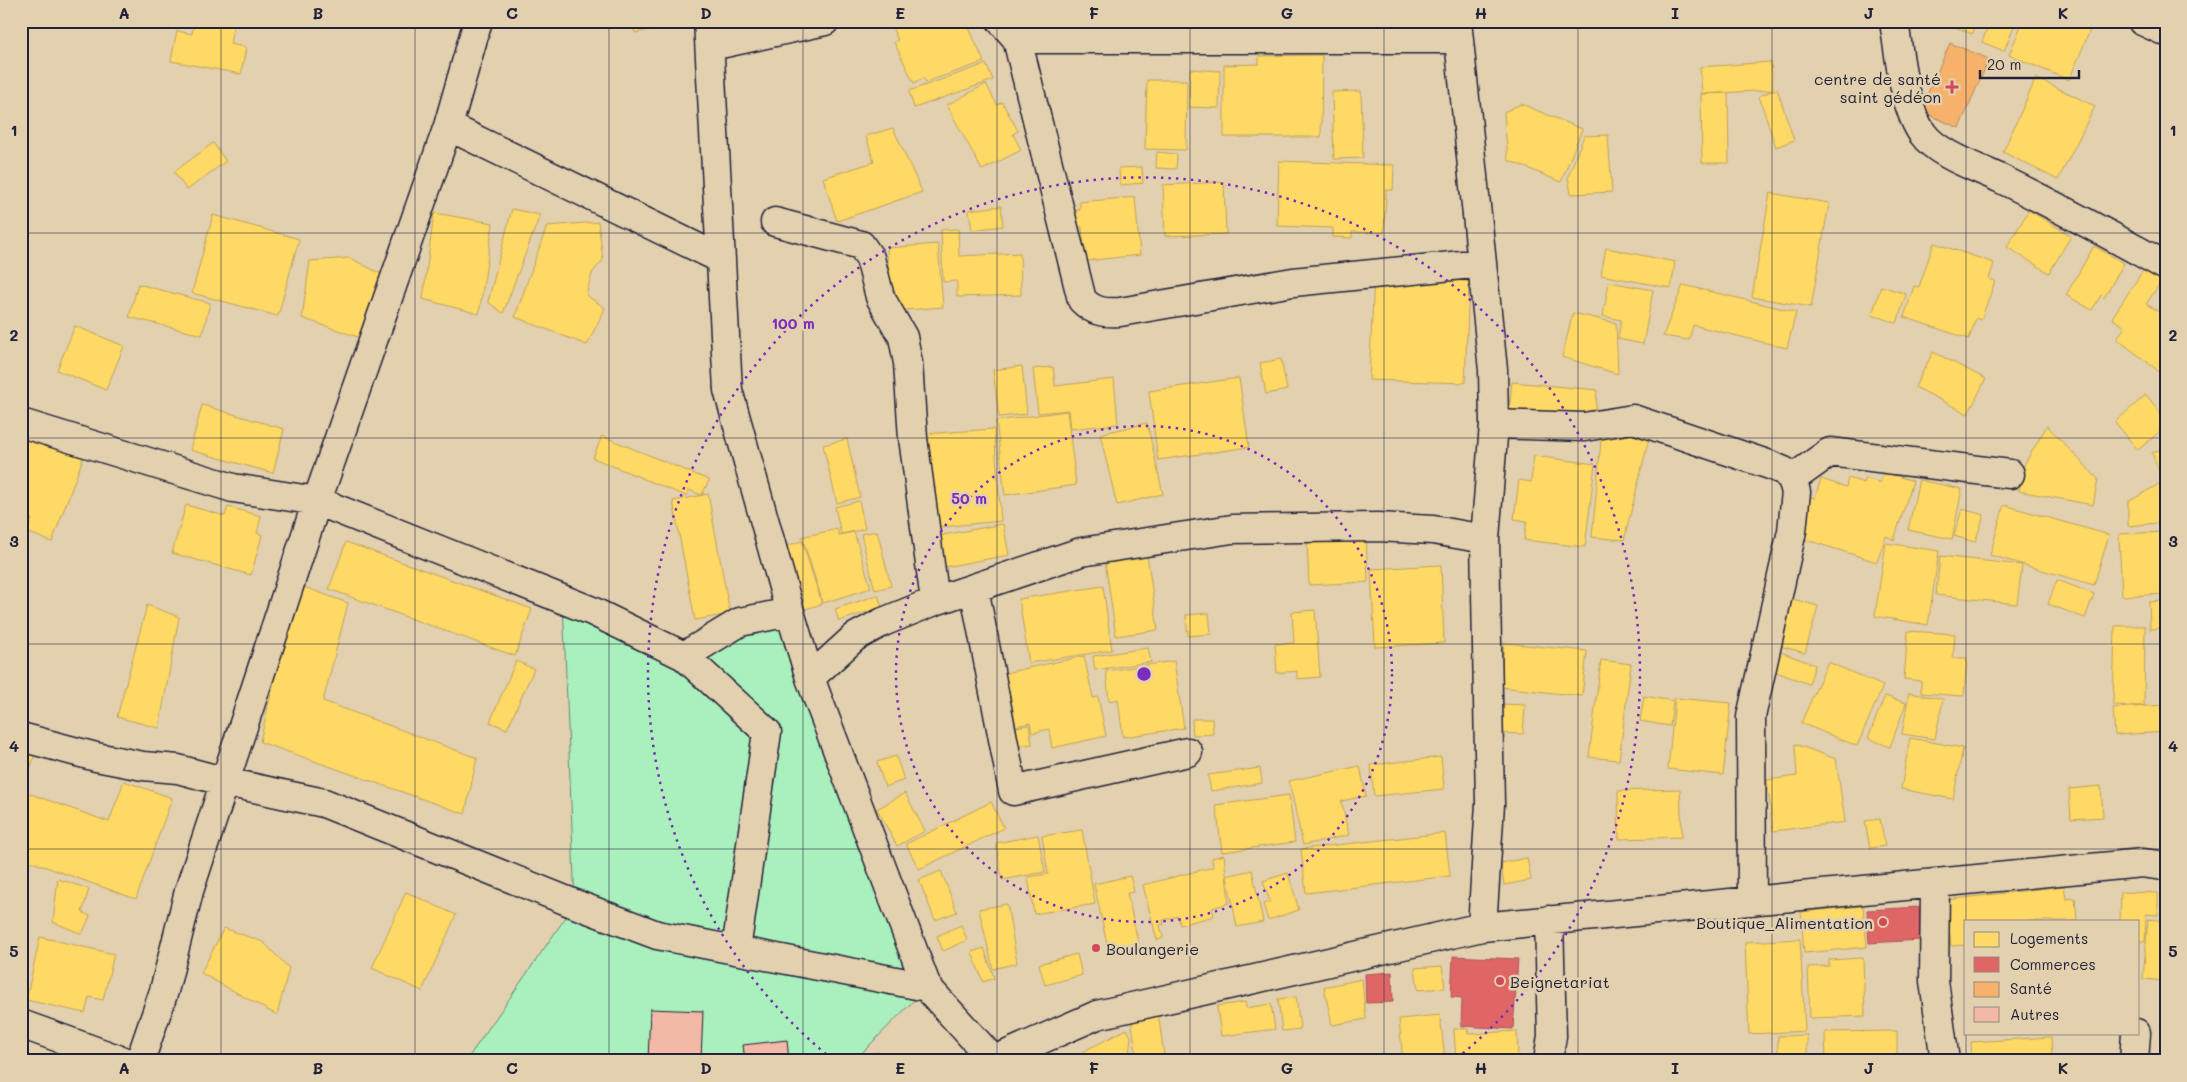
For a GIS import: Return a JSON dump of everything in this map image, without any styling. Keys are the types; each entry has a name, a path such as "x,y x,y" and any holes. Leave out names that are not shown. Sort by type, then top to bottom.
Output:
{"street":[{"path":"140,1061 164,991 189,891 316,501 448,126 478,21"},
{"path":"825,21 709,34 728,390 810,678 927,987 993,1060 1097,1015 1482,927 2142,863 2166,866"},
{"path":"1894,21 1911,112 1923,135 1935,146 2166,266"},
{"path":"2142,21 2166,32"},
{"path":"1482,263 1293,282 1120,312 1103,313 1094,310 1082,300 1009,30 1458,30 1482,263 1493,370 1494,424 1485,539 1490,804 1482,927"},
{"path":"448,126 721,259"},
{"path":"775,222 861,245 870,258 880,297 903,337 908,363 913,438 934,601"},
{"path":"1494,424 1584,427 1632,419 1784,471 1792,479 1796,492 1792,532 1751,717 1752,901"},
{"path":"21,423 233,488 316,501 592,611 684,656 767,732 736,950"},
{"path":"1792,479 1830,452 2010,474"},
{"path":"810,678 855,638 883,622 934,601 1081,552 1232,529 1388,528 1434,530 1485,539"},
{"path":"974,588 1013,791 1188,752"},
{"path":"684,656 740,622 790,612"},
{"path":"21,737 96,757 143,766 178,769 226,782 324,803 657,935 927,987"},
{"path":"1935,883 1934,981 1945,1061"},
{"path":"1548,1061 1552,1036 1549,920"},
{"path":"21,1024 123,1061"},
{"path":"2134,1061 2136,1034"}],"green space":[{"path":"563,600 684,656 790,612 927,987 854,1061 466,1061 575,904"}],"building: Logements":[{"path":"195,21 234,22 230,44 246,47 241,74 171,61 177,31 192,34"},
{"path":"633,21 694,21 635,33"},
{"path":"903,21 966,21 984,62 926,82 923,78 914,83 894,42 898,40 892,27"},
{"path":"1942,21 1978,21 1972,34"},
{"path":"1990,21 2016,21 2004,51 1982,42"},
{"path":"2023,21 2088,21 2093,23 2069,80 2009,55"},
{"path":"1322,55 1321,137 1224,137 1224,65 1259,64 1259,56"},
{"path":"1771,62 1773,90 1702,94 1700,67"},
{"path":"986,64 993,80 914,108 909,91"},
{"path":"1190,69 1220,71 1219,108 1189,107"},
{"path":"2036,78 2095,106 2058,180 2003,152"},
{"path":"1147,80 1187,80 1186,150 1145,149"},
{"path":"986,84 997,105 1002,102 1018,131 1013,134 1021,150 982,170 947,105"},
{"path":"1777,89 1794,140 1776,147 1759,96"},
{"path":"1361,91 1363,158 1334,159 1332,92"},
{"path":"1728,93 1729,163 1702,163 1701,94"},
{"path":"1521,104 1582,129 1561,182 1508,160 1504,112"},
{"path":"893,128 922,192 837,221 823,178 874,162 866,136"},
{"path":"1608,135 1612,192 1571,194 1568,177 1584,136"},
{"path":"213,143 226,161 187,190 174,172"},
{"path":"1157,152 1177,154 1176,169 1156,168"},
{"path":"1279,161 1394,165 1393,190 1386,190 1384,233 1352,232 1352,238 1333,237 1333,228 1277,226"},
{"path":"1142,167 1143,183 1120,185 1119,168"},
{"path":"1224,182 1226,234 1165,236 1163,185"},
{"path":"1770,193 1829,203 1811,307 1752,297"},
{"path":"1135,197 1140,255 1085,261 1082,227 1072,228 1071,211 1080,210 1080,202"},
{"path":"1001,206 1003,226 972,230 969,210"},
{"path":"512,209 540,215 503,313 488,302"},
{"path":"2029,210 2071,236 2049,273 2007,247"},
{"path":"434,213 493,223 479,314 423,299"},
{"path":"213,215 299,239 278,316 192,293"},
{"path":"598,222 603,260 592,273 586,295 605,308 587,345 515,317 547,226"},
{"path":"958,229 959,256 1020,253 1021,295 957,297 957,281 943,282 941,230"},
{"path":"1934,243 1994,263 1989,279 1995,281 1981,320 1976,318 1969,339 1904,317 1914,286 1919,287"},
{"path":"938,244 943,307 892,311 887,248"},
{"path":"2094,246 2124,263 2104,298 2101,295 2092,310 2066,295"},
{"path":"1606,248 1675,262 1671,288 1601,275"},
{"path":"350,258 385,276 364,339 302,318 310,261"},
{"path":"2144,269 2162,280 2146,304 2166,316 2166,380 2155,368 2117,339 2125,327 2112,318"},
{"path":"1374,278 1469,281 1465,383 1369,380"},
{"path":"1609,282 1653,290 1643,344 1618,339 1621,320 1603,316"},
{"path":"138,284 210,303 202,335 129,317"},
{"path":"1683,285 1796,312 1787,348 1693,325 1689,340 1663,336"},
{"path":"1881,286 1906,294 1897,323 1872,315"},
{"path":"1573,313 1616,323 1618,374 1562,357"},
{"path":"75,326 124,346 106,390 57,370"},
{"path":"1933,352 1986,379 1968,414 1915,387"},
{"path":"1281,359 1287,390 1266,394 1260,363"},
{"path":"1022,366 1027,414 999,417 993,370"},
{"path":"1053,367 1055,386 1114,379 1118,424 1070,429 1068,410 1038,413 1033,369"},
{"path":"1239,378 1249,447 1158,460 1149,391"},
{"path":"1512,382 1597,390 1595,422 1509,414"},
{"path":"2146,395 2166,419 2166,426 2138,450 2115,422"},
{"path":"202,405 284,429 273,473 190,450"},
{"path":"1067,411 1076,485 1005,495 996,421"},
{"path":"1147,423 1163,494 1117,505 1100,434"},
{"path":"2047,426 2098,479 2093,505 2019,491 2024,465"},
{"path":"994,429 1001,521 929,528 922,434"},
{"path":"1602,430 1651,430 1624,540 1592,537"},
{"path":"23,436 83,458 52,542 27,532 32,519 21,514"},
{"path":"602,436 709,480 702,495 689,490 686,496 593,458"},
{"path":"847,439 860,497 837,503 823,445"},
{"path":"2166,447 2166,476 2162,477 2152,453"},
{"path":"1534,456 1595,464 1585,547 1524,540 1527,521 1514,519 1519,480 1531,482"},
{"path":"1884,472 1913,481 1894,540 1886,536 1877,562 1794,536 1807,496 1815,498 1821,479 1846,487 1848,478 1864,483 1866,478 1880,483"},
{"path":"1919,480 1962,489 1952,539 1908,530"},
{"path":"2166,480 2166,522 2128,526 2128,502"},
{"path":"708,494 730,614 695,620 673,501"},
{"path":"859,501 865,529 841,534 835,507"},
{"path":"186,505 225,516 228,507 261,516 257,533 262,535 251,575 172,553"},
{"path":"2004,505 2109,535 2094,585 1990,555"},
{"path":"1962,509 1984,515 1975,542 1954,536"},
{"path":"1003,524 1009,555 944,567 938,536"},
{"path":"837,529 839,535 854,532 871,588 823,603 802,537"},
{"path":"877,531 891,586 875,590 861,534"},
{"path":"2166,532 2166,594 2122,596 2119,534"},
{"path":"1366,535 1368,582 1309,585 1307,538"},
{"path":"802,541 822,604 805,609 786,546"},
{"path":"346,542 532,609 515,656 329,589"},
{"path":"1886,543 1939,551 1928,625 1875,616"},
{"path":"1147,555 1158,630 1116,636 1105,561"},
{"path":"1940,556 2022,565 2017,604 1936,595"},
{"path":"1441,565 1444,643 1375,647 1371,569"},
{"path":"2057,580 2094,594 2085,618 2048,604"},
{"path":"296,584 348,603 323,701 477,758 465,814 260,742"},
{"path":"1103,586 1112,650 1029,663 1019,599"},
{"path":"878,595 882,607 839,621 835,609"},
{"path":"1782,596 1818,606 1805,653 1770,643"},
{"path":"2166,601 2166,628 2150,629 2149,602"},
{"path":"147,605 179,617 159,728 117,717"},
{"path":"1315,610 1320,677 1297,679 1297,671 1277,673 1275,644 1294,643 1292,612"},
{"path":"1209,613 1211,634 1188,636 1186,615"},
{"path":"2115,626 2145,626 2144,706 2113,705"},
{"path":"1908,631 1955,634 1953,658 1967,658 1964,696 1921,693 1921,681 1904,679"},
{"path":"1504,643 1587,651 1582,696 1500,687"},
{"path":"1148,648 1151,662 1095,670 1093,656"},
{"path":"1775,650 1815,665 1809,684 1768,669"},
{"path":"1084,656 1093,698 1098,697 1106,736 1052,748 1049,729 1032,733 1030,723 1015,726 1005,673"},
{"path":"1601,660 1631,664 1619,760 1589,757"},
{"path":"516,661 534,669 507,729 490,722"},
{"path":"1174,661 1184,728 1123,737 1118,699 1109,701 1106,671"},
{"path":"1828,662 1883,686 1857,746 1801,723"},
{"path":"1909,693 1943,699 1935,739 1902,734"},
{"path":"1644,696 1673,701 1670,726 1640,721"},
{"path":"1885,696 1906,703 1890,747 1868,738"},
{"path":"1675,698 1731,703 1723,775 1668,769"},
{"path":"1500,704 1525,705 1523,734 1499,733"},
{"path":"2166,705 2166,732 2115,735 2113,708"},
{"path":"1192,719 1212,719 1213,734 1193,735"},
{"path":"1029,725 1032,744 1006,748 1004,729"},
{"path":"1910,738 1963,748 1953,799 1901,789"},
{"path":"1795,744 1836,759 1845,822 1773,831 1767,780 1797,776"},
{"path":"21,747 36,752 22,791 109,822 124,781 172,798 136,899 21,858"},
{"path":"896,756 904,780 885,787 877,762"},
{"path":"1441,757 1444,789 1374,796 1371,765"},
{"path":"1360,766 1366,796 1341,801 1349,835 1303,845 1289,781"},
{"path":"1260,768 1262,783 1211,791 1208,775"},
{"path":"2101,786 2103,817 2071,819 2069,789"},
{"path":"1680,789 1682,837 1619,839 1618,791"},
{"path":"905,793 925,831 897,846 877,809"},
{"path":"1289,795 1295,842 1222,852 1216,805"},
{"path":"991,802 1004,828 919,869 906,844"},
{"path":"1880,819 1885,846 1870,848 1865,821"},
{"path":"1082,830 1095,904 1034,914 1028,877 1048,874 1042,836"},
{"path":"1445,833 1450,876 1306,893 1301,849"},
{"path":"1038,835 1045,872 1002,880 996,843"},
{"path":"1224,855 1229,903 1212,908 1214,916 1180,925 1178,916 1163,920 1164,924 1160,925 1163,938 1157,940 1143,885 1213,867 1212,858"},
{"path":"1527,858 1531,880 1504,885 1501,863"},
{"path":"1252,870 1263,922 1237,927 1227,876"},
{"path":"941,871 957,912 935,920 919,880"},
{"path":"1288,873 1299,910 1268,920 1263,904 1270,902 1263,881"},
{"path":"1130,876 1134,892 1127,893 1139,946 1109,953 1094,884"},
{"path":"58,879 89,889 82,912 90,916 82,934 53,922"},
{"path":"2064,886 2066,899 2075,898 2077,920 1964,920 1964,945 1951,946 1946,900"},
{"path":"406,892 456,915 422,991 372,968"},
{"path":"2121,892 2158,893 2158,915 2146,914 2145,941 2140,941 2140,920 2120,920"},
{"path":"1007,904 1017,963 993,969 979,909"},
{"path":"1863,906 1867,947 1804,953 1801,912"},
{"path":"2148,919 2166,921 2166,981 2143,979"},
{"path":"961,925 967,940 943,951 937,936"},
{"path":"224,928 263,942 289,968 277,1015 201,973"},
{"path":"40,937 114,954 103,1000 89,997 85,1013 26,1000"},
{"path":"1800,939 1805,1031 1749,1034 1745,942"},
{"path":"984,948 994,978 983,982 972,952"},
{"path":"1077,954 1082,975 1045,985 1039,964"},
{"path":"1863,958 1865,1016 1810,1018 1808,967 1829,966 1829,960"},
{"path":"1442,966 1445,988 1418,990 1415,968"},
{"path":"1362,979 1366,1019 1332,1025 1324,987"},
{"path":"1296,997 1300,1029 1282,1031 1278,999"},
{"path":"1245,1002 1246,1008 1271,1004 1275,1029 1221,1036 1217,1006"},
{"path":"1158,1013 1164,1055 1137,1059 1131,1017"},
{"path":"1440,1015 1445,1061 1403,1061 1399,1019"},
{"path":"1127,1029 1131,1037 1129,1054 1117,1061 1065,1061"},
{"path":"1454,1029 1468,1029 1468,1034 1517,1031 1518,1060 1456,1061"},
{"path":"1897,1031 1897,1061 1826,1061 1825,1032"},
{"path":"1807,1035 1807,1061 1778,1061 1778,1036"},
{"path":"2051,1037 2052,1061 1972,1061 1971,1042"},
{"path":"879,1052 880,1061 833,1061"}],"building: Commerces":[{"path":"1919,907 1921,940 1869,943 1867,910"},
{"path":"1453,956 1518,959 1513,1029 1461,1026 1462,998 1451,997"},
{"path":"1392,972 1393,1002 1366,1003 1365,974"}],"building: Santé":[{"path":"1950,43 1989,59 1959,128 1920,111"}],"building: Autres":[{"path":"650,1009 703,1011 701,1061 648,1061"},
{"path":"787,1040 789,1061 745,1061 743,1045"}],"place":[{"name":"centre de santé saint gédéon","path":"1952,87"},
{"name":"Boutique_Alimentation","path":"1883,922"},
{"name":"Boulangerie","path":"1096,948"},
{"name":"Beignetariat","path":"1500,981"}]}
